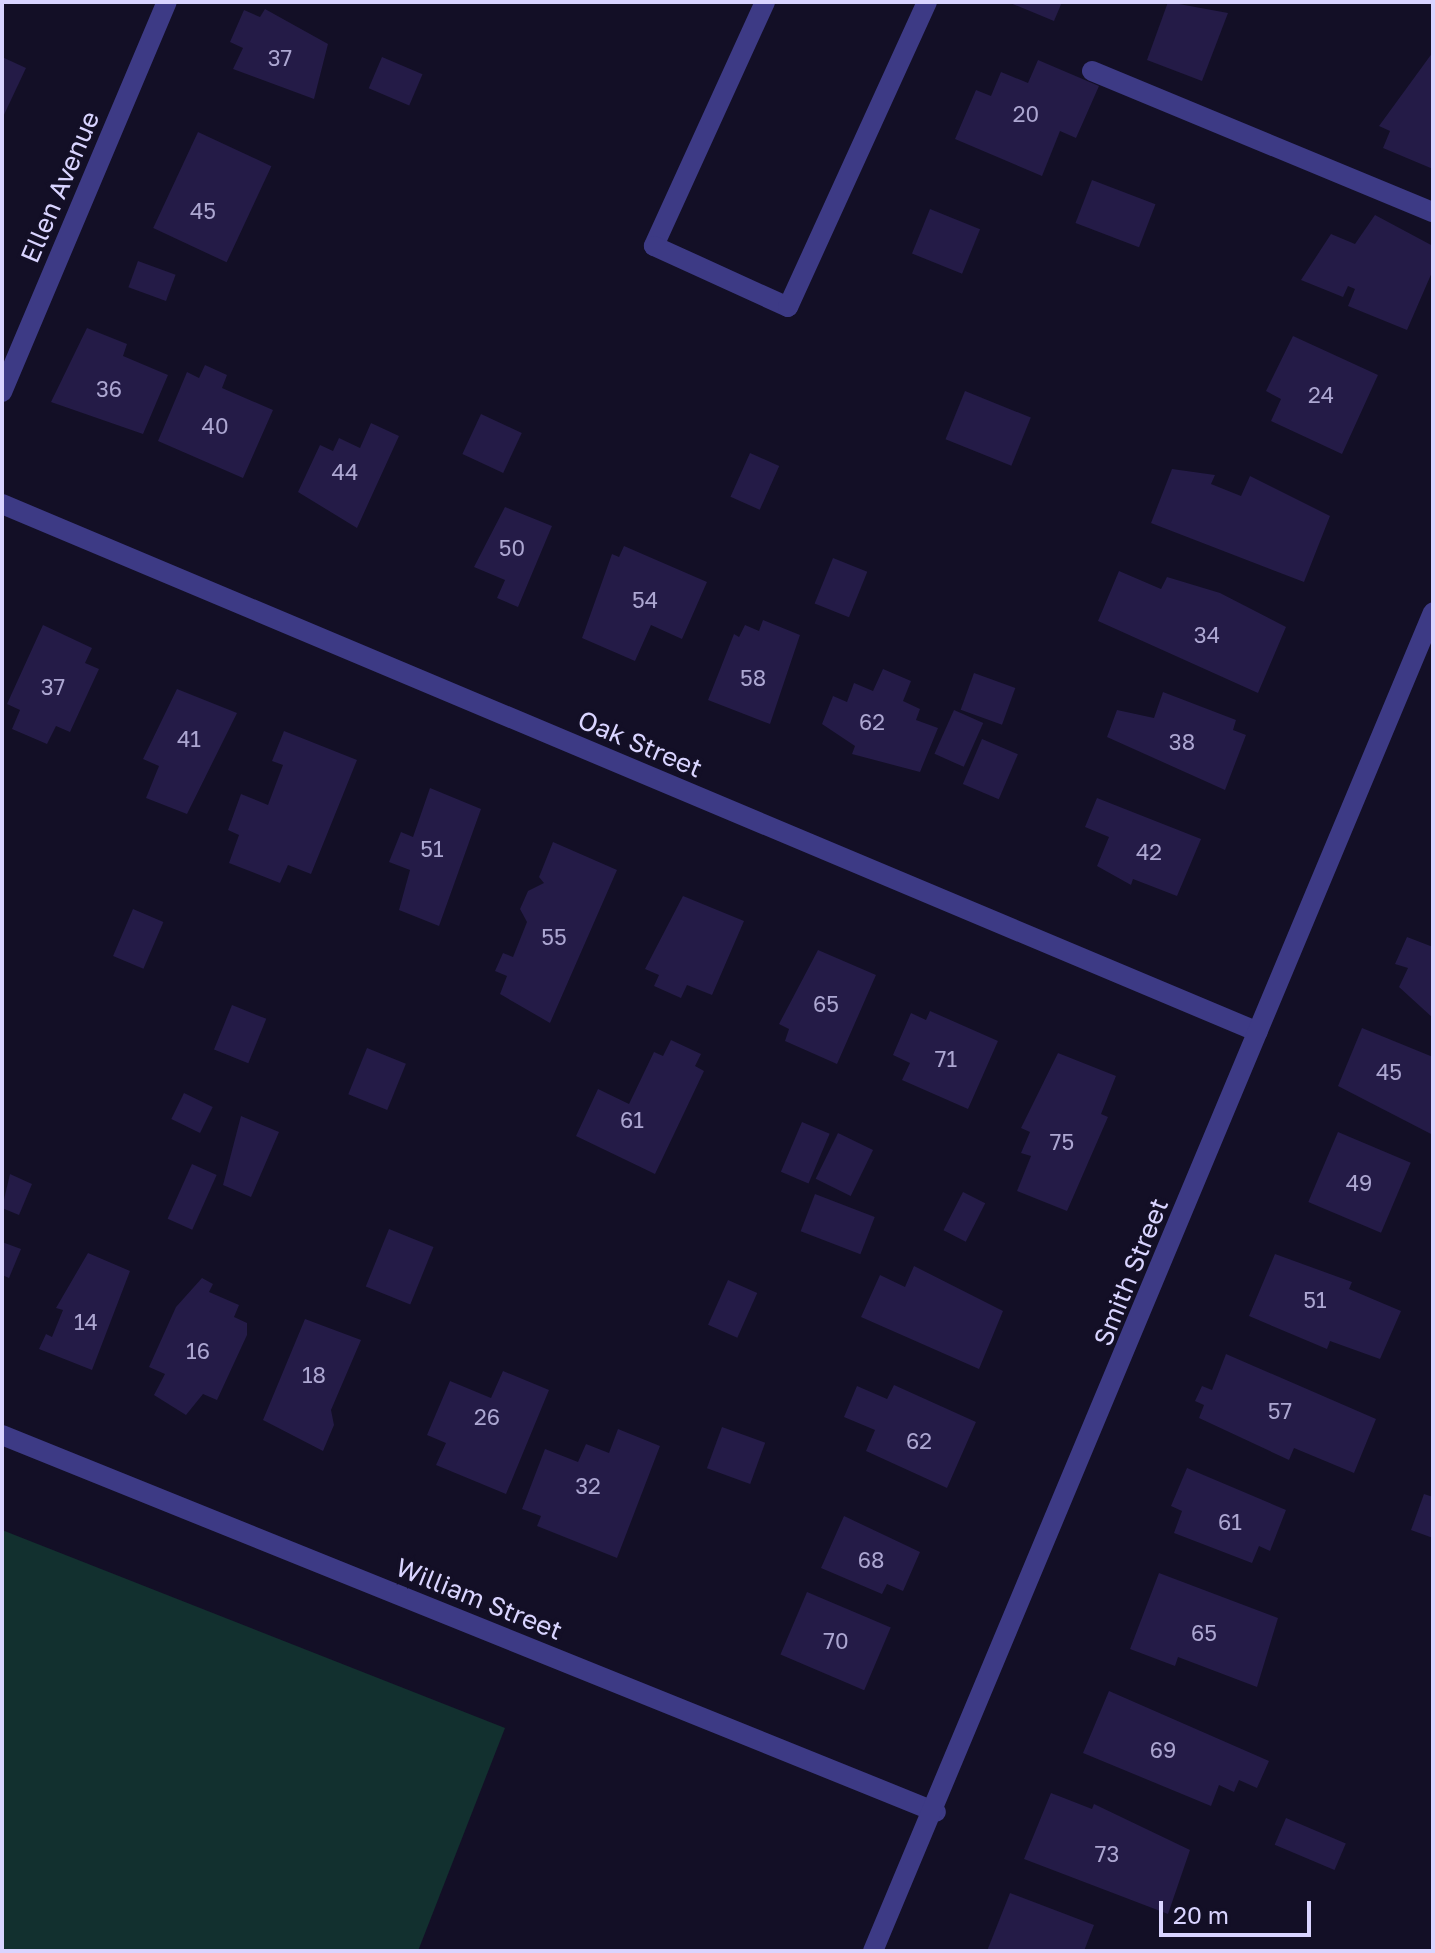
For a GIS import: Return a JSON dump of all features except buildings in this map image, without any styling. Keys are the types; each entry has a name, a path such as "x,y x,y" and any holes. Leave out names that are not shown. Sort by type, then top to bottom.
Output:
{"street":[{"name":"Ellen Avenue","path":"2,392 167,2"},
{"path":"765,2 654,246 788,307 927,2"},
{"path":"1092,71 1433,212"},
{"name":"Oak Street","path":"2,504 1258,1032"},
{"name":"Smith Street","path":"873,1951 936,1812 1433,612"},
{"name":"William Street","path":"2,1435 936,1812"}],"green space":[{"path":"2,1530 505,1728 418,1951 2,1951"}]}
